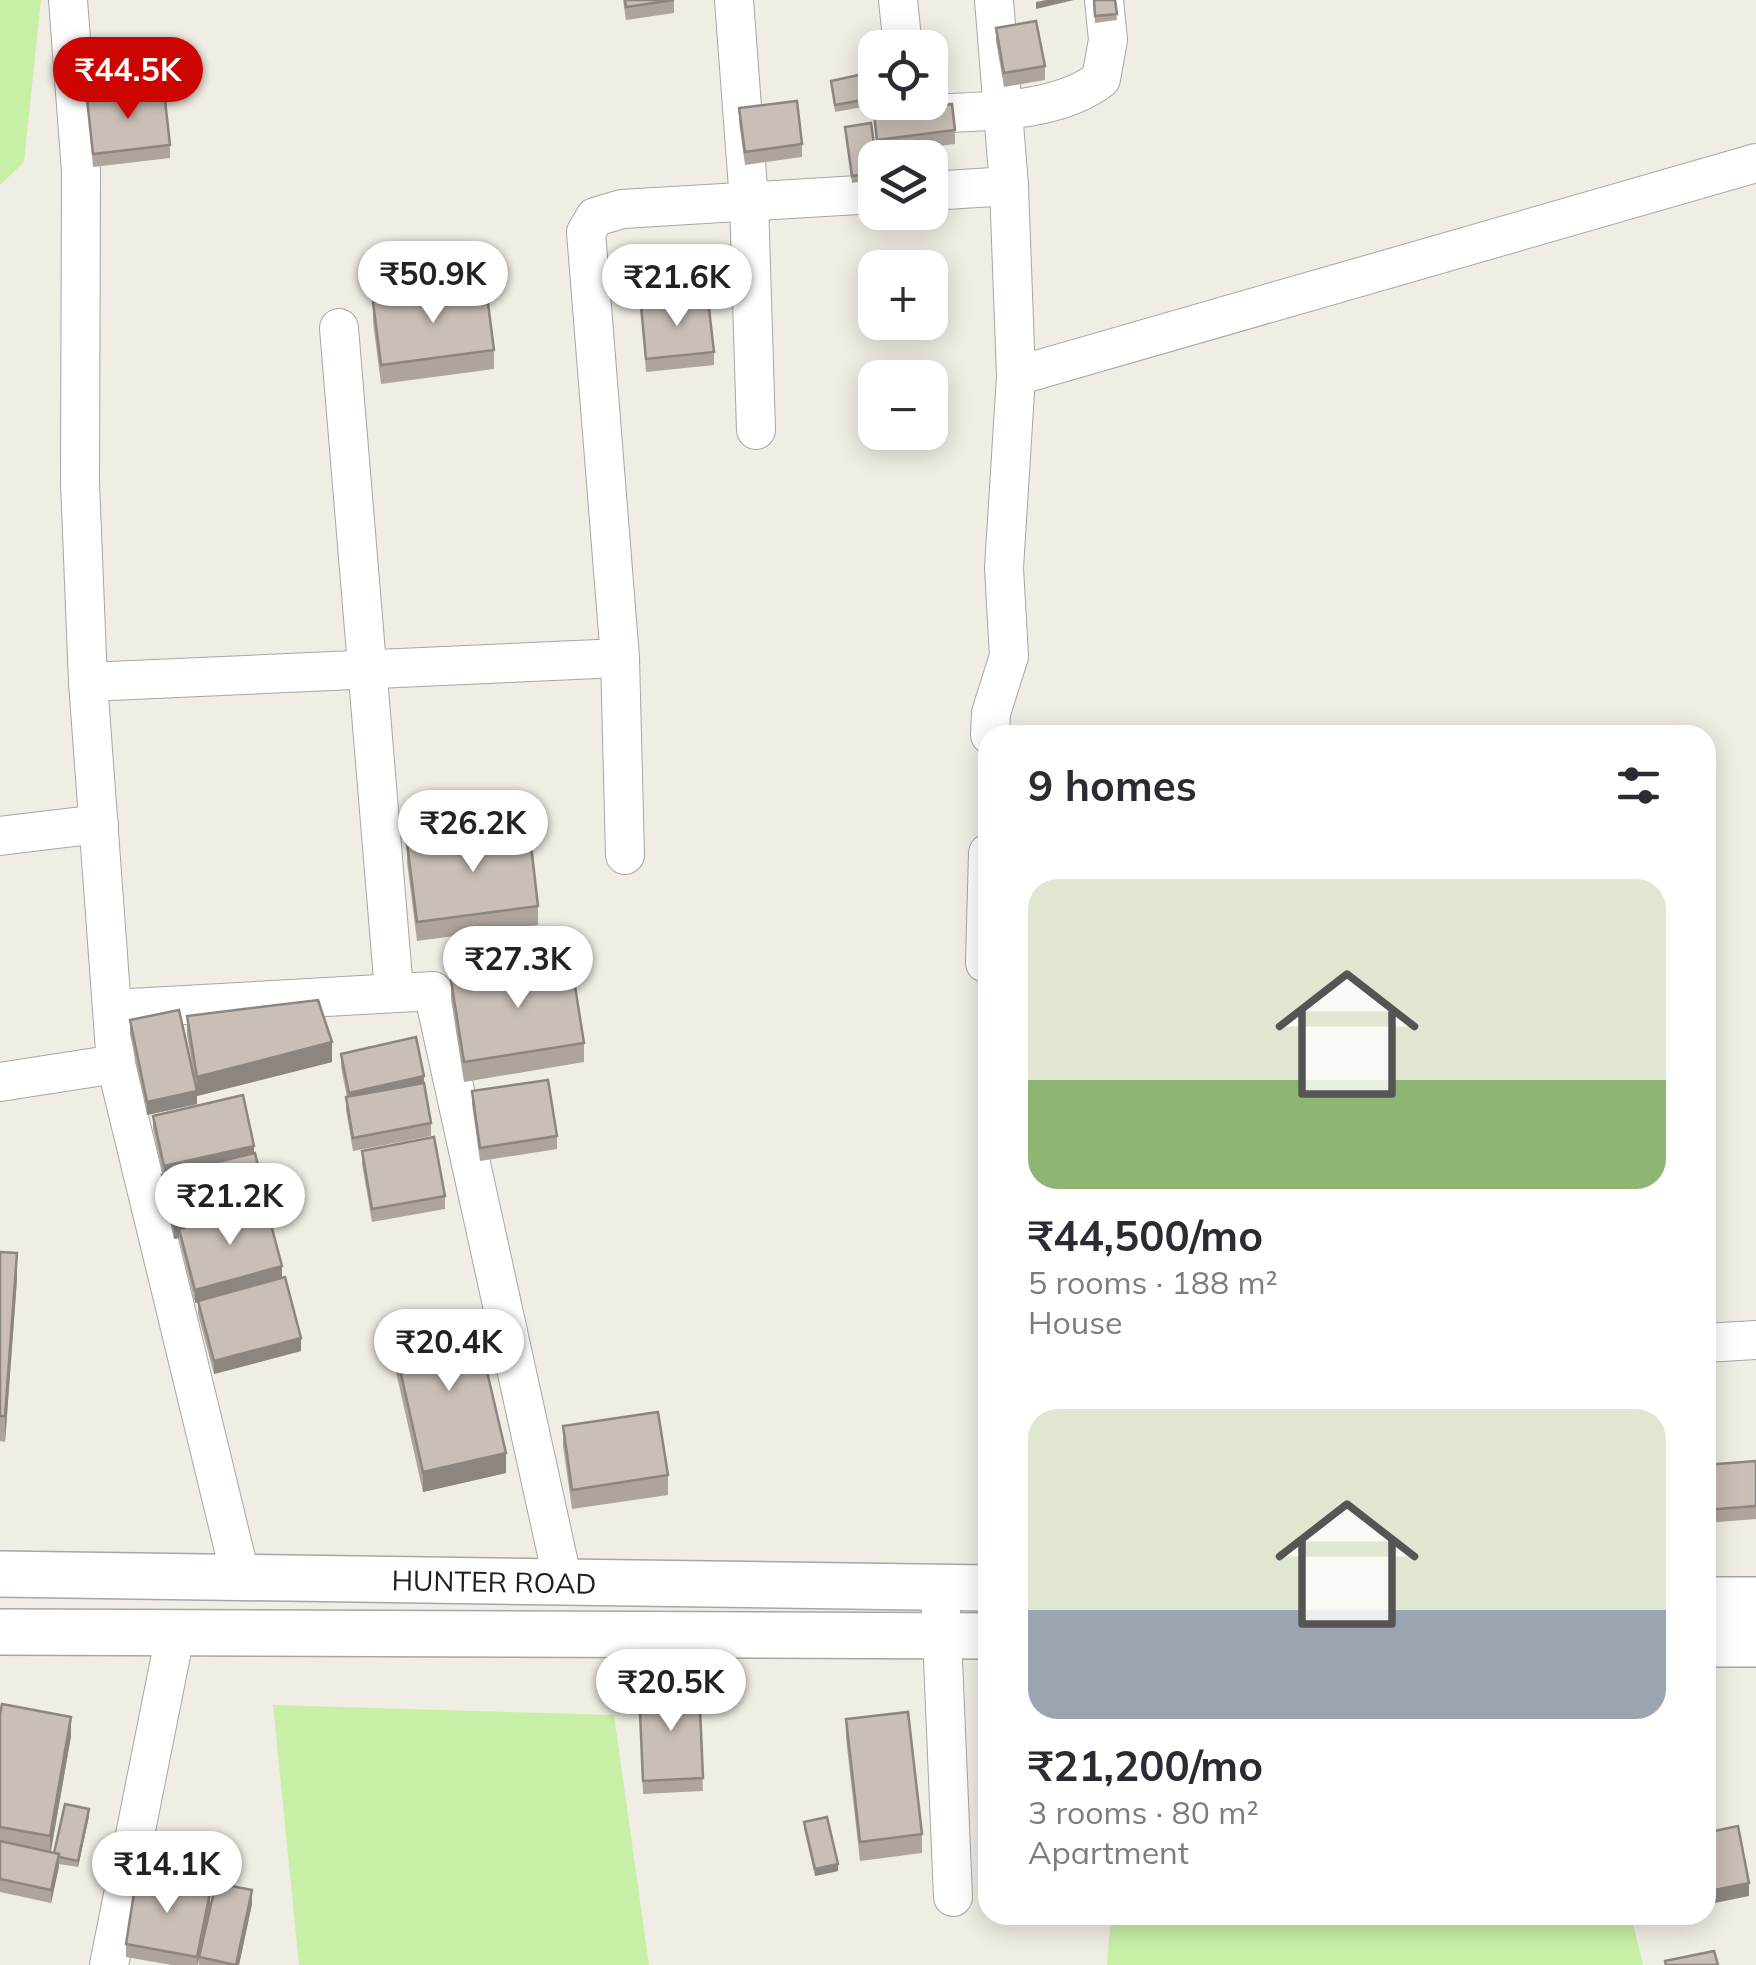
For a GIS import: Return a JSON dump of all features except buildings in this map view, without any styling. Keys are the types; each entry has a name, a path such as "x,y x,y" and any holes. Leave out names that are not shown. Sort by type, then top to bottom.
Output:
{"street":[{"path":"68,0 81,171 80,482 88,682 116,1064 241,1579"},
{"path":"734,0 749,201 756,430"},
{"path":"898,0 901,30"},
{"path":"990,725 990,712 1009,656 1004,568 1016,376 1009,186 994,0"},
{"path":"948,113 1003,110 1082,93 1101,78 1108,40 1104,0"},
{"path":"1016,376 1756,163"},
{"path":"948,190 1009,186"},
{"path":"626,854 620,658 586,232 595,217 622,209 858,195"},
{"path":"339,328 394,991"},
{"path":"88,682 620,658"},
{"path":"0,836 99,824"},
{"path":"113,1009 433,991 563,1582"},
{"path":"0,1082 116,1064"},
{"path":"1716,1342 1756,1340"},
{"name":"HUNTER ROAD","path":"0,1574 978,1588"},
{"path":"940,1588 953,1898"},
{"path":"1716,1600 1756,1600"},
{"path":"108,1965 176,1630"},
{"name":"HUNTER ROAD","path":"0,1632 978,1636"},
{"path":"1716,1644 1756,1644"}],"green space":[{"path":"0,0 41,0 24,162 0,185"},
{"path":"273,1705 614,1715 649,1965 299,1965"},
{"path":"1110,1925 1633,1925 1643,1965 1107,1965"}]}
